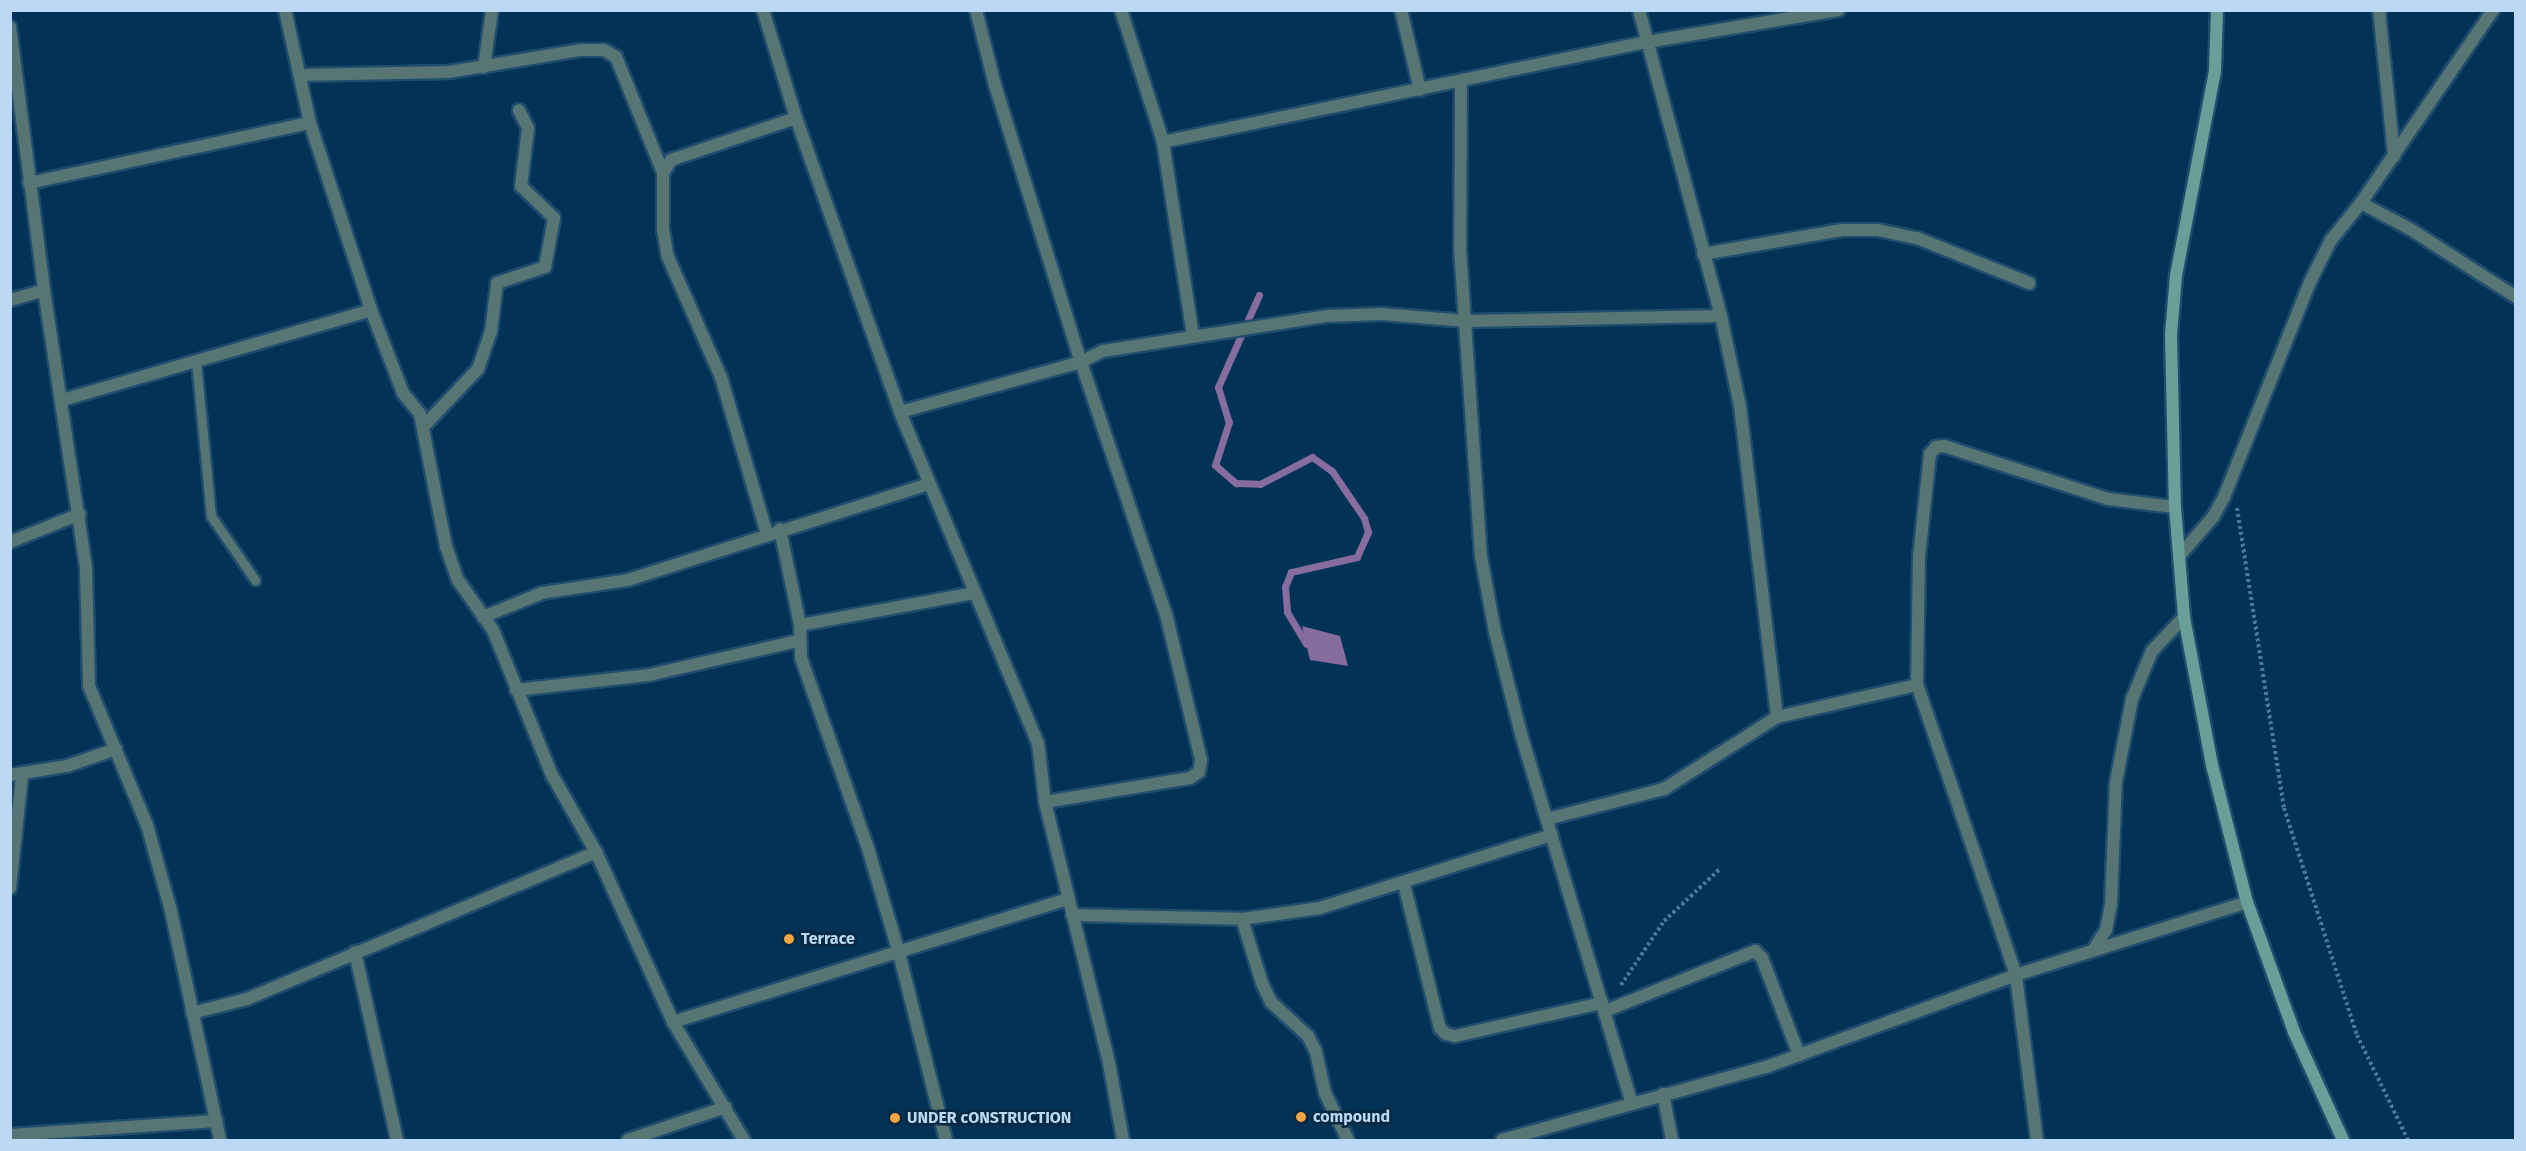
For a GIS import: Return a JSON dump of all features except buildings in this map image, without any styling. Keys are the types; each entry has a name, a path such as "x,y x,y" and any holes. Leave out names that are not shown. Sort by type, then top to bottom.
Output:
{"main road":[{"path":"2217,10 2215,71 2176,276 2170,334 2175,507 2184,616 2215,777 2247,903 2294,1032 2343,1140"}],"street":[{"path":"285,10 310,123 371,310 403,393 420,414 446,546 458,580 493,630 552,775 596,852 673,1022 744,1140"},
{"path":"484,67 492,10"},
{"path":"764,10 796,118 900,412 928,484 1038,742 1045,802 1109,1064 1123,1140"},
{"path":"976,10 995,85 1081,362 1166,614 1201,760 1199,772 1190,778 1045,802"},
{"path":"1121,10 1163,142 1193,335"},
{"path":"1401,10 1420,90"},
{"path":"1639,10 1720,316 1746,449 1777,717"},
{"path":"1163,142 1647,42 1838,10"},
{"path":"2379,10 2394,156"},
{"path":"2180,555 2213,517 2231,479 2309,284 2331,240 2361,203 2493,10"},
{"path":"10,27 16,106 80,514 86,568 89,686 147,825 171,911 220,1140"},
{"path":"299,75 411,75 484,67 581,50 604,51 616,57 663,173 663,230 668,258 721,377 767,534"},
{"path":"1461,82 1461,249 1481,556 1495,632 1547,819 1632,1103"},
{"path":"423,427 478,369 491,332 497,283 545,267 554,218 521,186 528,128 519,110"},
{"path":"663,173 671,160 796,118"},
{"path":"29,183 310,123"},
{"path":"2361,203 2410,229 2516,297"},
{"path":"1703,254 1842,230 1878,230 1917,238 2029,283"},
{"path":"10,300 44,290"},
{"path":"62,400 371,310"},
{"path":"900,412 1081,362 1103,351 1193,335 1327,316 1382,314 1466,321 1720,316"},
{"path":"2037,1140 2016,975 1917,685 1920,546 1930,454 1936,447 1944,446 2108,499 2175,507"},
{"path":"483,617 542,593 628,580 780,529 928,484"},
{"path":"10,542 80,514"},
{"path":"780,529 800,625 798,641 899,953 946,1140"},
{"path":"800,625 974,593"},
{"path":"2094,949 2106,930 2111,903 2116,782 2132,699 2152,651 2184,616"},
{"path":"516,690 649,675 798,641"},
{"path":"1547,819 1664,789 1777,717 1917,685"},
{"path":"10,888 16,775 116,749"},
{"path":"1072,915 1242,919 1320,908 1404,884 1552,835"},
{"path":"192,1013 247,999 596,852"},
{"path":"1404,884 1440,1028 1446,1034 1455,1036 1604,1007 1755,951 1762,958 1799,1055"},
{"path":"673,1022 1068,899"},
{"path":"1502,1140 1799,1055 2016,975 2077,959 2094,949 2247,903"},
{"path":"1242,919 1262,983 1271,1002 1308,1036 1317,1052 1325,1093 1348,1140"},
{"path":"355,952 397,1140"},
{"path":"1663,1094 1672,1140"},
{"path":"628,1140 726,1107"},
{"path":"10,1136 217,1121"}],"lane":[{"path":"196,361 210,516 255,580"}],"path":[{"path":"2231,479 2284,808 2357,1035 2408,1140"},
{"path":"1604,1007 1664,921 1720,869"}],"shaded area":[{"path":"1302,626 1340,636 1348,666 1310,660"}],"waterway":[{"path":"1259,295 1218,387 1229,422 1215,465 1236,483 1260,484 1312,457 1332,471 1364,518 1368,532 1357,557 1291,572 1285,587 1287,612 1306,644"}],"place":[{"name":"Terrace","path":"789,939"},
{"name":"compound","path":"1301,1117"},
{"name":"UNDER cONSTRUCTION","path":"895,1118"}]}
